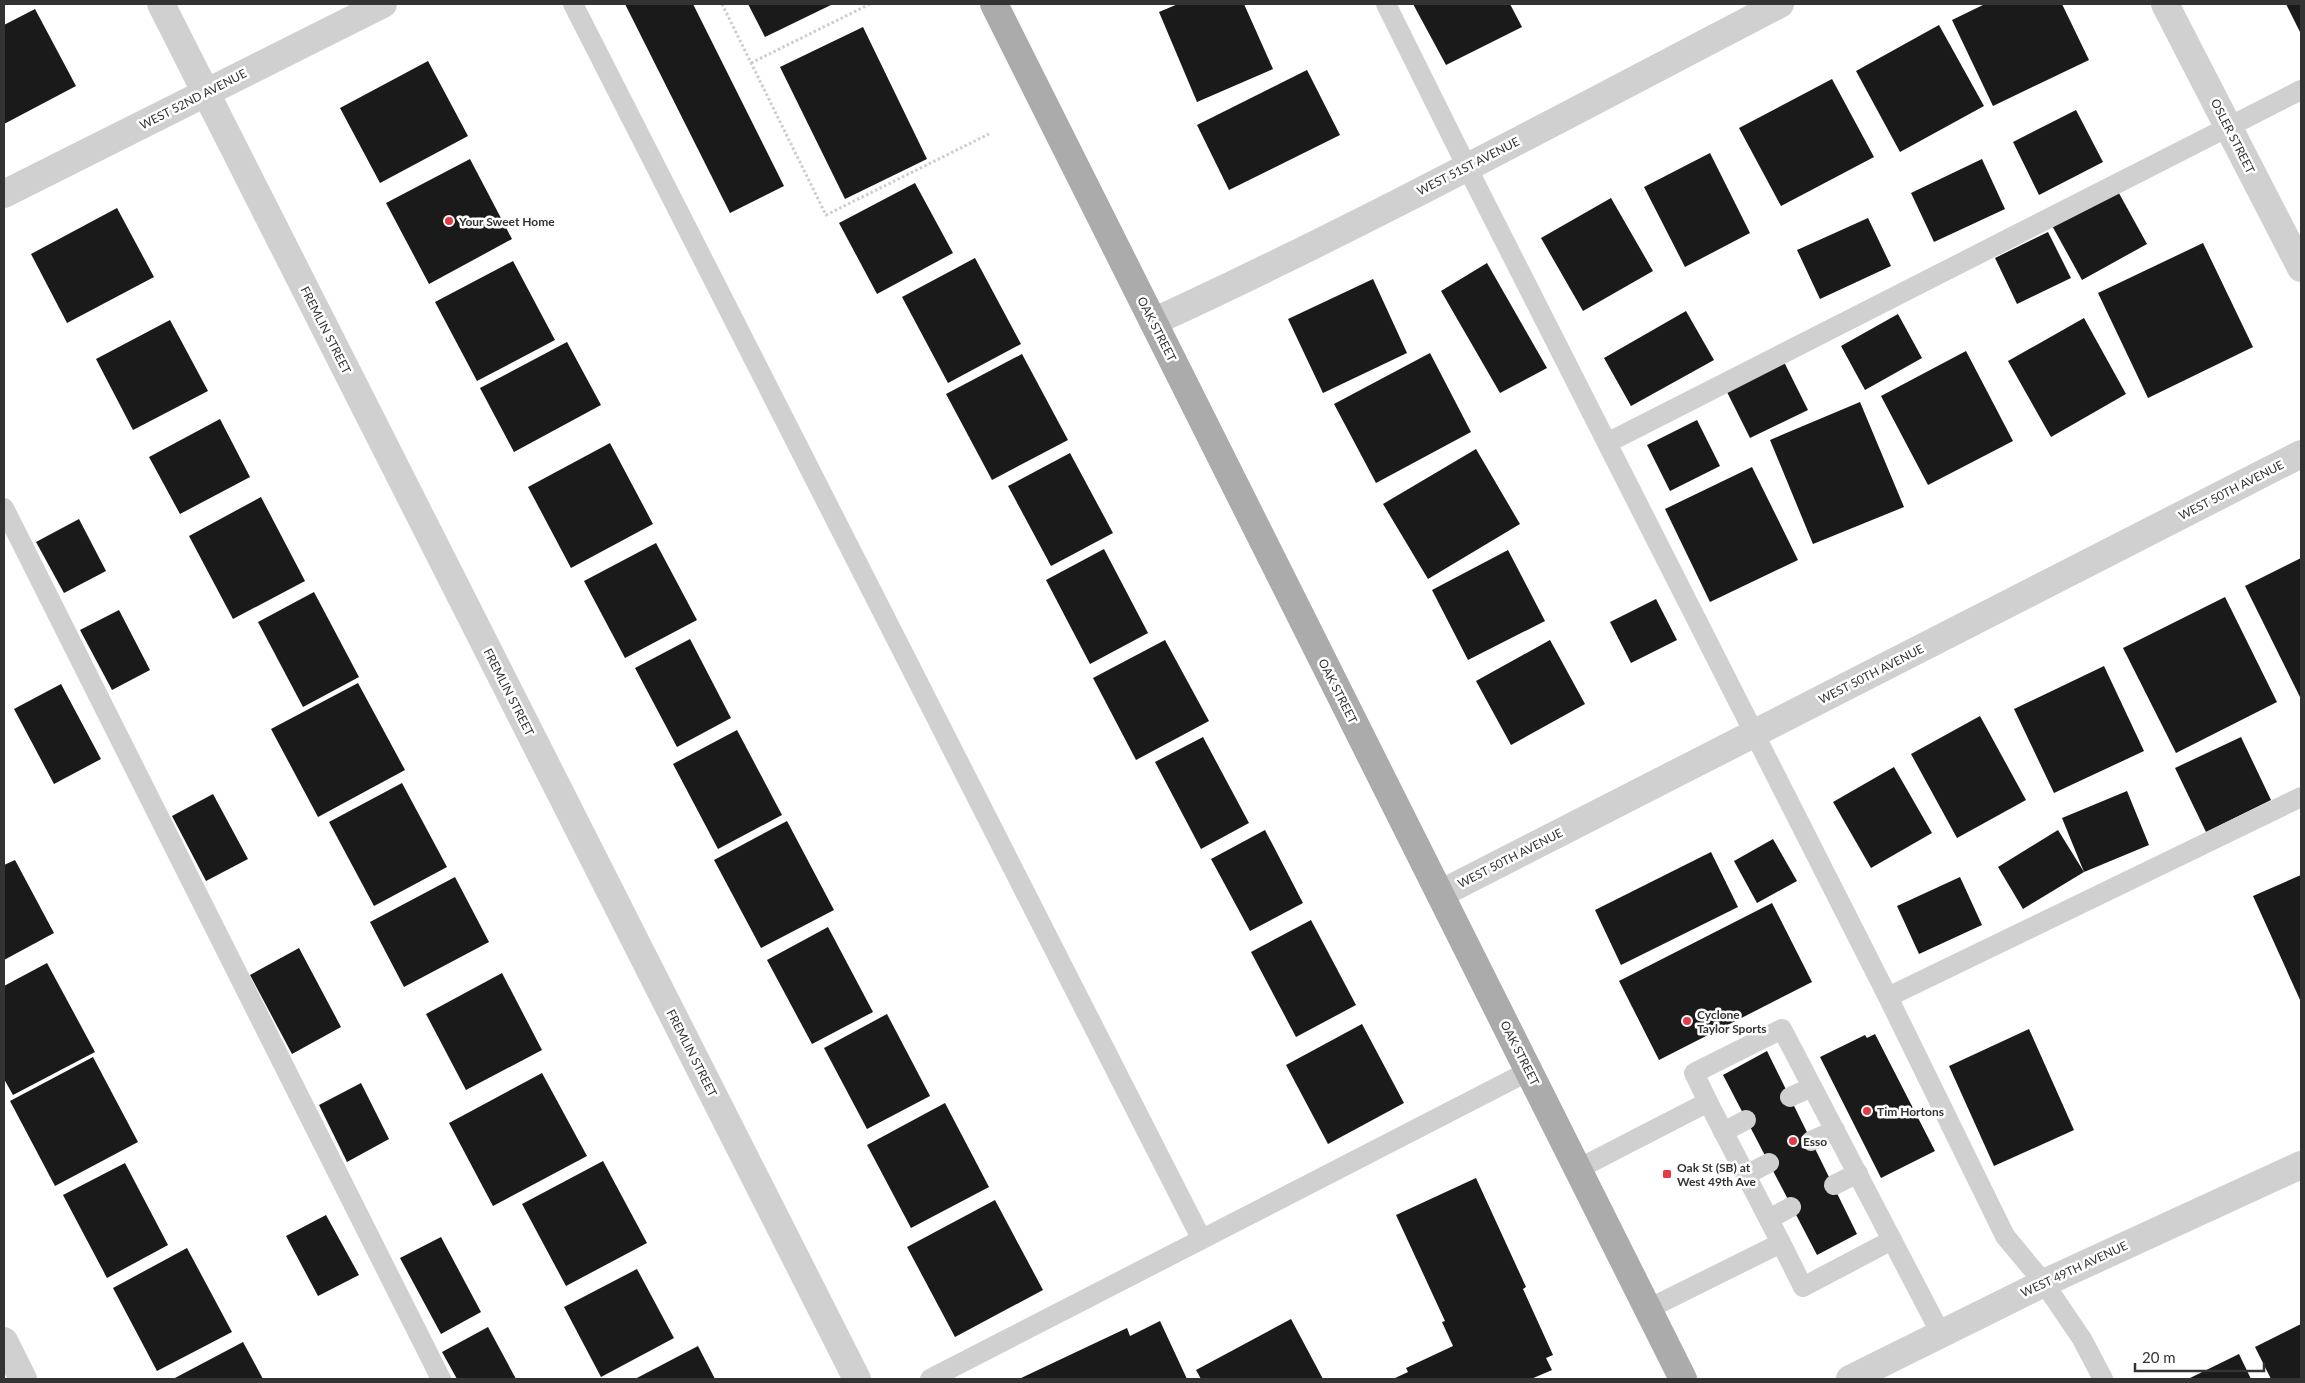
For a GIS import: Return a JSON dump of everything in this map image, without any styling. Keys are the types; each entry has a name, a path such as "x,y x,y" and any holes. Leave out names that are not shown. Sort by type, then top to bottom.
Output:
{"main road":[{"name":"OAK STREET","path":"994,4 1683,1379"}],"street":[{"name":"FREMLIN STREET","path":"161,4 857,1379"},
{"name":"WEST 52ND AVENUE","path":"4,194 382,4"},
{"name":"WEST 51ST AVENUE","path":"1153,322 1238,283 1780,4"},
{"name":"OSLER STREET","path":"2165,4 2301,268"},
{"name":"WEST 50TH AVENUE","path":"1440,894 2301,454"},
{"name":"WEST 49TH AVENUE","path":"1850,1379 2044,1282 2301,1165"},
{"path":"4,1340 23,1379"}],"lane":[{"path":"573,4 1201,1238"},
{"path":"1386,4 1466,167 1888,997 2005,1236 2044,1282 2082,1339 2103,1379"},
{"path":"1607,443 2301,90"},
{"path":"4,508 441,1379"},
{"path":"1888,997 2301,797"},
{"path":"1892,1240 1803,1287 1694,1073 1782,1029 1858,1173 1941,1334"},
{"path":"930,1379 1529,1071"},
{"path":"1790,1097 1812,1086"},
{"path":"1578,1169 1708,1102"},
{"path":"1724,1132 1746,1120"},
{"path":"1811,1141 1835,1130"},
{"path":"1746,1175 1768,1163"},
{"path":"1834,1185 1858,1173"},
{"path":"1769,1219 1791,1207"},
{"path":"1648,1309 1781,1243"}],"path":[{"path":"722,4 826,215 988,134"},
{"path":"751,63 870,4"}],"building":[{"path":"625,4 693,4 784,186 730,213"},
{"path":"748,4 833,4 765,37"},
{"path":"1178,4 1244,4 1273,69 1197,102 1159,12"},
{"path":"1413,4 1510,4 1522,27 1446,65"},
{"path":"1985,4 2062,4 2089,60 1993,106 1952,20"},
{"path":"2286,4 2301,4 2301,34"},
{"path":"35,9 76,86 4,124 4,25"},
{"path":"1939,25 1984,106 1900,152 1856,71"},
{"path":"863,27 927,159 845,199 780,67"},
{"path":"428,61 468,136 380,183 340,108"},
{"path":"1307,70 1340,135 1229,190 1197,125"},
{"path":"1832,79 1874,157 1781,206 1739,128"},
{"path":"2076,110 2103,162 2039,195 2013,142"},
{"path":"1710,153 1750,233 1685,267 1644,187"},
{"name":"Your Sweet Home","path":"470,159 512,239 429,284 386,203"},
{"path":"1982,159 2005,209 1934,242 1911,193"},
{"path":"915,183 953,253 877,294 839,223"},
{"path":"2115,186 2147,244 2082,280 2050,222"},
{"path":"1611,198 1653,271 1583,311 1541,238"},
{"path":"117,208 154,277 67,323 31,254"},
{"path":"1868,218 1891,266 1820,299 1797,250"},
{"path":"2048,232 2071,278 2017,304 1995,258"},
{"path":"2203,243 2253,347 2148,398 2098,293"},
{"path":"975,258 1021,344 948,383 902,297"},
{"path":"513,261 555,340 477,381 435,302"},
{"path":"1487,263 1547,368 1500,393 1441,291"},
{"path":"1373,279 1407,353 1323,393 1288,319"},
{"path":"1686,311 1714,360 1631,406 1604,358"},
{"path":"1898,314 1922,358 1865,390 1841,346"},
{"path":"2084,318 2126,394 2051,437 2008,361"},
{"path":"170,320 208,391 133,430 96,359"},
{"path":"567,342 601,405 514,452 480,388"},
{"path":"1966,351 2013,441 1928,485 1881,396"},
{"path":"1430,353 1471,432 1376,483 1334,404"},
{"path":"1022,354 1068,440 992,480 946,394"},
{"path":"1782,358 1808,410 1750,438 1724,386"},
{"path":"1860,402 1904,507 1813,544 1770,440"},
{"path":"220,419 250,477 180,514 149,457"},
{"path":"1697,420 1720,466 1670,491 1647,445"},
{"path":"610,443 653,524 571,568 528,487"},
{"path":"1476,449 1520,524 1428,579 1383,504"},
{"path":"1070,453 1113,533 1051,566 1008,486"},
{"path":"1752,467 1798,560 1710,602 1665,509"},
{"path":"261,497 305,581 233,619 189,536"},
{"path":"79,519 106,571 64,593 36,542"},
{"path":"656,543 697,620 625,658 584,581"},
{"path":"1104,549 1148,633 1090,664 1046,580"},
{"path":"1508,550 1545,621 1468,660 1432,590"},
{"path":"2301,558 2301,699 2245,586"},
{"path":"314,592 359,677 303,707 258,622"},
{"path":"2225,597 2277,702 2176,753 2123,648"},
{"path":"1656,599 1677,640 1631,663 1610,622"},
{"path":"119,610 150,670 112,690 80,630"},
{"path":"690,639 731,718 677,747 635,668"},
{"path":"1165,640 1209,721 1136,760 1093,678"},
{"path":"1550,640 1585,704 1511,745 1476,681"},
{"path":"2104,666 2144,751 2054,793 2014,709"},
{"path":"358,683 405,770 318,817 271,729"},
{"path":"61,684 101,759 54,784 14,709"},
{"path":"1980,716 2026,800 1957,838 1911,754"},
{"path":"737,730 782,815 718,849 673,764"},
{"path":"1203,737 1249,823 1201,849 1155,762"},
{"path":"2241,737 2271,800 2206,832 2175,768"},
{"path":"1894,767 1932,833 1871,868 1833,802"},
{"path":"402,783 447,867 374,906 329,822"},
{"path":"2127,791 2149,845 2084,872 2062,818"},
{"path":"213,794 248,859 206,881 172,816"},
{"path":"787,821 834,910 761,948 714,860"},
{"path":"1265,830 1303,903 1250,931 1211,859"},
{"path":"2058,830 2084,872 2023,909 1998,867"},
{"path":"1773,839 1797,881 1757,903 1734,861"},
{"path":"1711,852 1738,907 1621,965 1595,910"},
{"path":"15,860 54,933 4,960 4,865"},
{"path":"2301,875 2301,1002 2253,896"},
{"path":"455,877 489,942 404,987 370,922"},
{"path":"1960,877 1982,925 1919,954 1897,906"},
{"name":"Cyclone Taylor Sports","path":"1772,903 1812,982 1659,1060 1619,981"},
{"path":"1311,920 1356,1005 1296,1037 1251,952"},
{"path":"828,927 873,1012 812,1044 767,960"},
{"path":"299,948 341,1027 292,1054 250,975"},
{"path":"47,963 95,1052 13,1095 4,1079 4,986"},
{"path":"502,973 542,1050 466,1090 426,1014"},
{"path":"887,1014 930,1096 867,1129 824,1048"},
{"path":"1362,1024 1404,1103 1328,1144 1286,1065"},
{"path":"2029,1029 2074,1130 1994,1166 1949,1066"},
{"path":"1875,1034 1935,1151 1881,1178 1820,1057 1865,1035 1867,1038"},
{"path":"1767,1051 1857,1234 1817,1255 1723,1075"},
{"path":"93,1057 138,1142 55,1186 10,1101"},
{"path":"542,1073 587,1156 493,1206 449,1123"},
{"path":"361,1083 389,1139 347,1162 319,1105"},
{"path":"945,1103 989,1187 911,1228 867,1145"},
{"path":"603,1161 647,1243 566,1286 522,1204"},
{"path":"125,1163 168,1245 107,1278 63,1195"},
{"path":"1476,1178 1526,1287 1523,1289 1553,1355 1546,1358 1552,1370 1531,1379 1393,1379 1408,1372 1406,1368 1453,1346 1442,1322 1445,1321 1396,1215"},
{"path":"995,1200 1043,1290 955,1337 907,1247"},
{"path":"326,1215 359,1275 318,1296 286,1236"},
{"path":"441,1237 481,1312 441,1334 400,1258"},
{"path":"187,1248 232,1332 157,1371 113,1288"},
{"path":"637,1269 674,1338 601,1377 564,1307"},
{"path":"1291,1319 1323,1379 1201,1379 1196,1370"},
{"path":"1160,1321 1187,1379 1019,1379 1127,1328 1130,1336"},
{"path":"2301,1324 2301,1379 2271,1379 2255,1347"},
{"path":"488,1327 516,1379 457,1379 442,1352"},
{"path":"243,1342 263,1379 173,1379"},
{"path":"698,1346 715,1379 635,1379"},
{"path":"2239,1354 2251,1379 2188,1379"}],"place":[{"name":"Your Sweet Home","path":"449,221"},
{"name":"Cyclone Taylor Sports","path":"1687,1021"},
{"name":"Tim Hortons","path":"1867,1111"},
{"name":"Esso","path":"1793,1141"},
{"name":"Oak St (SB) at West 49th Ave","path":"1667,1174"}]}
